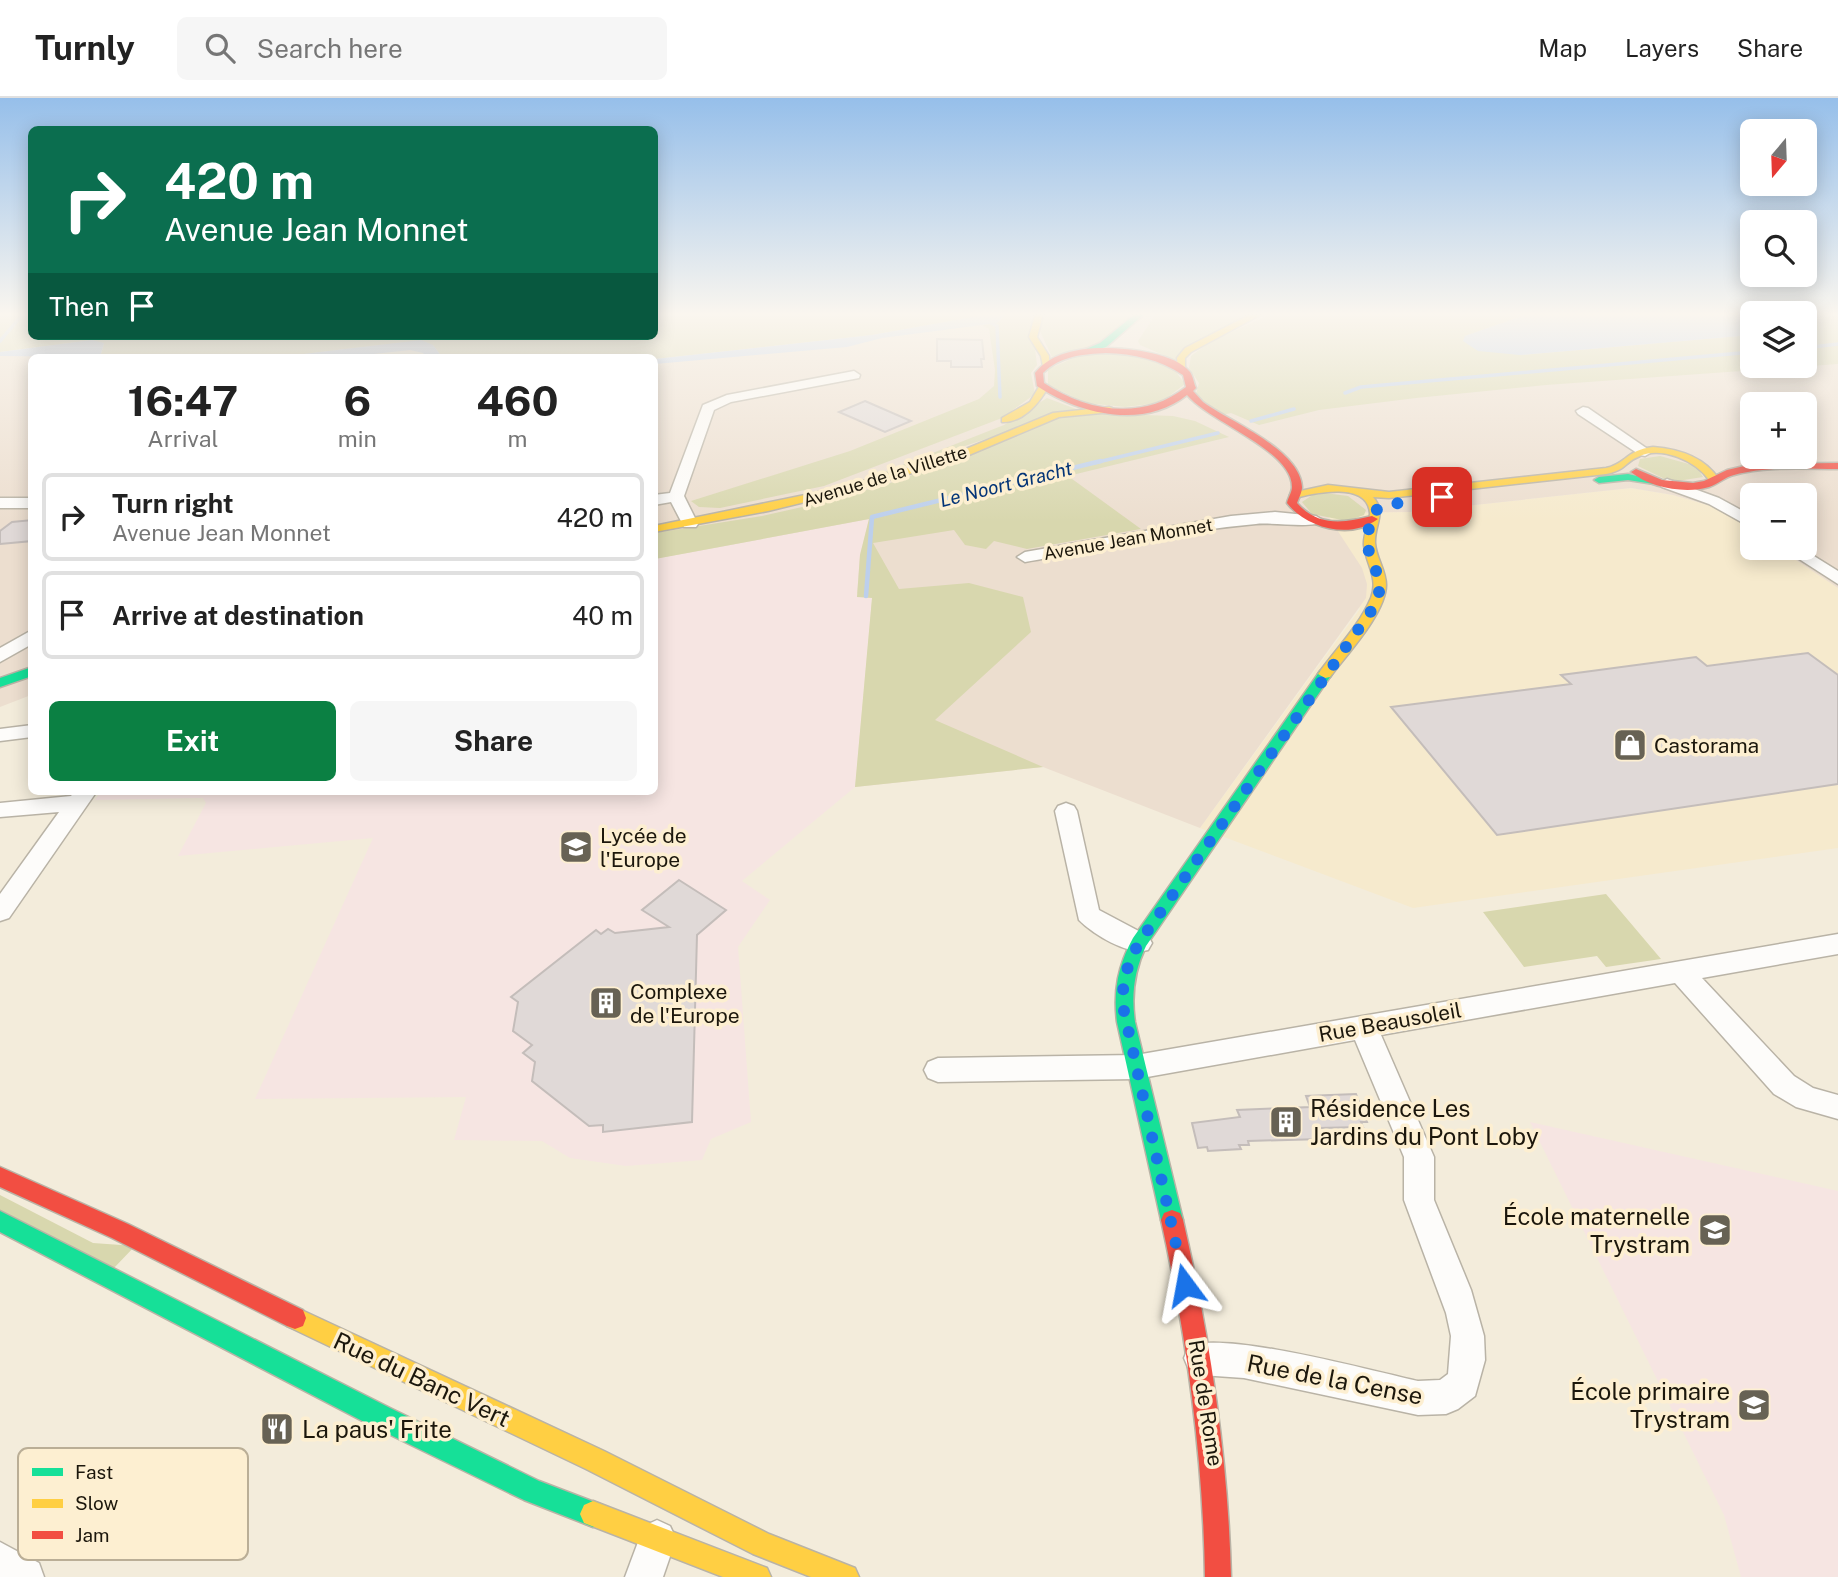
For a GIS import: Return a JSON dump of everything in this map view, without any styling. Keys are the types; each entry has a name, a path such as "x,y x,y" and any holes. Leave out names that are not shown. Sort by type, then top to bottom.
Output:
{"main road":[{"path":"1042,384 1067,401 1109,410 1144,410 1212,422 1260,443"},
{"path":"1190,384 1189,392 1194,402 1311,478 1371,502 1374,515"},
{"name":"Avenue de la Villette","path":"658,528 804,496 860,479 1010,418 1036,402 1043,387"},
{"path":"1144,410 1171,403 1189,392"},
{"name":"Avenue de la Villette","path":"658,523 689,521 811,500 914,471 972,451 1055,415 1075,411 1109,410"},
{"path":"1294,496 1311,488 1390,495 1601,472 1619,468 1628,463 1630,456 1645,452 1740,466"},
{"path":"1688,458 1707,468 1712,480"},
{"path":"1283,462 1294,476 1297,487 1294,496 1296,509 1351,538 1374,561"},
{"path":"1628,463 1636,472 1660,482"},
{"path":"1817,466 1838,466"},
{"path":"1318,522 1348,526 1403,502 1628,477 1693,486 1735,471 1755,469"},
{"name":"Rue de Rome","path":"1218,1577 1218,1480 1211,1417 1201,1358 1122,1001 1128,965 1139,943 1376,604 1380,584 1367,537 1374,515"},
{"path":"0,666 28,656"},
{"path":"0,683 28,672"},
{"name":"Rue du Banc Vert","path":"0,1177 120,1231 344,1342 595,1460 762,1545 846,1577"},
{"path":"0,1221 521,1486 584,1513 758,1577"}],"street":[{"path":"689,521 676,496 710,406 734,398 807,384"},
{"path":"1583,411 1645,452"},
{"path":"1712,480 1716,493 1740,515"},
{"path":"1660,482 1704,497 1736,512"},
{"path":"658,499 676,496"},
{"name":"Avenue Jean Monnet","path":"1231,521 1294,496"},
{"path":"0,503 28,503"},
{"name":"Avenue Jean Monnet","path":"1025,557 1231,521 1275,517 1318,522"},
{"path":"1809,560 1838,579"},
{"path":"0,656 28,638"},
{"path":"0,735 28,732"},
{"path":"0,810 82,797"},
{"path":"0,912 82,797"},
{"path":"1066,811 1088,914 1096,922 1139,943"},
{"name":"Rue Beausoleil","path":"938,1070 1136,1067 1838,944"},
{"path":"1680,971 1784,1085 1806,1098 1838,1107"},
{"name":"Rue de la Cense","path":"1201,1358 1244,1361 1418,1398 1446,1396 1463,1384 1467,1363 1465,1322 1418,1197 1421,1170 1419,1157 1370,1040 1361,1027"},
{"path":"644,1577 657,1539"},
{"path":"0,1561 25,1577"}],"shaded area":[{"path":"0,384 28,384 28,696 0,707"},
{"path":"658,384 1838,384 1838,588 1796,560 1817,560 1817,483 1740,483 1740,522 1718,508 1673,495 1631,488 1410,512 1326,513 1362,568 1367,584 1366,598 1200,828 1043,767 855,787 872,598 716,549 658,559"},
{"path":"1631,488 1673,495 1718,508 1740,522 1740,560 1796,560 1838,588 1838,848 1413,908 1200,828 1360,609 1325,513 1410,512"},
{"name":"Lycée de l'Europe","path":"869,519 860,555 857,596 872,597 855,787 742,881 770,900 738,947 751,1122 711,1139 702,1160 626,1166 570,1158 542,1141 454,1140 466,1097 255,1099 373,838 178,856 206,803 203,798 95,800 98,795 658,795 658,558"},
{"name":"École primaire Trystram","path":"1530,1122 1838,1191 1838,1577 1741,1577 1724,1515"}],"green space":[{"path":"1033,384 1035,394 1002,418 824,486 720,508 699,507 691,501 850,451 979,399 994,386"},
{"path":"1185,384 1160,403 1125,407 1086,403 1048,385"},
{"path":"1199,384 1560,384 1319,410 1259,425 1231,413 1222,415 1195,398"},
{"path":"1047,398 1076,409 869,478 1004,425"},
{"path":"1088,413 1173,416 1195,421 1229,437 1068,476 1141,529 1027,549 994,541 986,549 965,545 954,530 873,543 899,589 969,583 1023,597 1031,632 935,720 1043,767 855,787 872,598 857,597 860,555 869,519 658,558 658,533 762,516 829,501 900,480 1052,418"},
{"path":"1660,456 1696,466 1703,477 1671,482 1638,466 1640,459"},
{"path":"1317,492 1348,496 1366,510 1364,515 1347,521 1312,514 1302,502"},
{"path":"1606,894 1661,959 1606,967 1597,956 1524,967 1483,912"},
{"path":"0,1195 93,1243 135,1246 113,1269 0,1210"}],"building":[{"path":"865,401 911,421 885,432 839,412"},
{"path":"28,520 28,541 0,544 0,531 12,522"},
{"name":"Castorama","path":"1808,653 1838,675 1838,784 1497,835 1391,707 1571,684 1561,675 1696,657 1707,666"},
{"name":"Complexe de l'Europe","path":"679,880 726,910 697,935 692,1122 603,1132 603,1125 589,1126 532,1081 535,1062 523,1053 532,1045 513,1031 518,1002 511,997 596,930 601,934 608,929 615,933 669,927 642,910"},
{"name":"Résidence Les Jardins du Pont Loby","path":"1356,1094 1367,1122 1361,1122 1363,1127 1319,1128 1322,1139 1248,1141 1249,1145 1239,1145 1241,1149 1208,1151 1207,1147 1198,1148 1192,1123 1240,1117 1237,1110 1310,1107 1306,1096"}],"waterway":[{"path":"999,384 1000,397"},
{"name":"Le Noort Gracht","path":"1345,393 1361,387 1394,384"},
{"name":"Le Noort Gracht","path":"1251,421 1294,409"},
{"name":"Le Noort Gracht","path":"1094,463 1218,433"},
{"name":"Le Noort Gracht","path":"866,596 872,517 1101,461"}],"traffic: fast":[{"path":"1599,480 1628,477 1654,481"},
{"path":"0,683 28,672"},
{"path":"1172,1220 1126,1022 1124,991 1127,972 1139,943 1325,674"},
{"path":"0,1221 381,1417 533,1491 593,1514"}],"traffic: slow":[{"path":"1005,420 1034,404 1043,387"},
{"path":"658,528 768,508 842,490 953,458 1056,415 1075,411 1109,410"},
{"path":"1356,493 1389,495 1606,471 1621,466 1633,455 1653,450 1677,454 1700,464 1713,478"},
{"path":"1295,495 1315,489 1353,490 1371,501 1375,511 1369,542 1380,579 1379,592 1366,618 1325,674"},
{"path":"295,1318 595,1460 762,1545 846,1577"},
{"path":"593,1514 758,1577"}],"traffic: jam":[{"path":"1040,384 1074,403 1116,412 1137,412 1157,408 1175,400 1191,388 1190,384"},
{"path":"1189,392 1215,415 1268,446 1283,458 1293,471 1297,487 1292,503 1299,512 1329,525 1351,525 1372,519"},
{"path":"1817,466 1838,466"},
{"path":"1636,472 1660,483 1693,486 1707,484 1731,472 1757,469"},
{"path":"0,1177 120,1231 295,1318"},
{"path":"1172,1220 1191,1308 1205,1397 1214,1486 1218,1577"}],"place":[{"name":"Castorama","path":"1630,745"},
{"name":"Lycée de l'Europe","path":"576,847"},
{"name":"Complexe de l'Europe","path":"606,1003"},
{"name":"Résidence Les Jardins du Pont Loby","path":"1286,1122"},
{"name":"École maternelle Trystram","path":"1715,1230"},
{"name":"École primaire Trystram","path":"1754,1405"},
{"name":"La paus' Frite","path":"277,1429"}],"route":[{"path":"1185,1285 1122,1001 1128,965 1139,943 1376,604 1380,579 1367,537 1376,510 1393,504 1442,497"}]}
